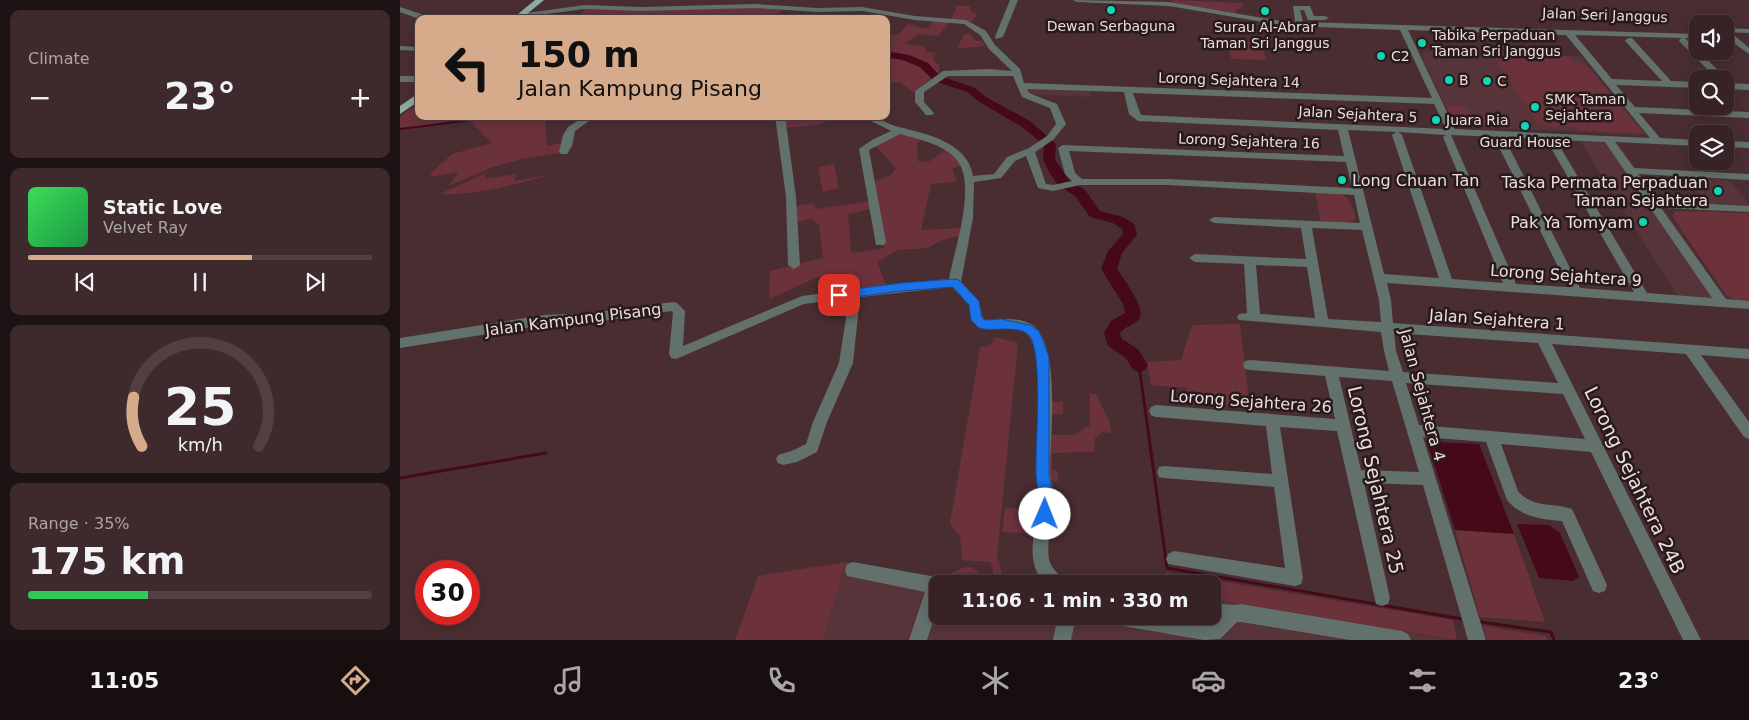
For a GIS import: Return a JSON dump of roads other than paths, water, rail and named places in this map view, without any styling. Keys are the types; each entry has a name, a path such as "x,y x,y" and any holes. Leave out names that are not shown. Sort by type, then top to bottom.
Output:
{"main road":[{"path":"529,12 540,0"},
{"path":"400,111 415,99"}],"street":[{"path":"999,37 1014,0"},
{"name":"Jalan Seri Janggus","path":"1077,0 1169,4 1234,16 1299,24 1572,36 1689,36"},
{"path":"522,15 529,12 585,7 641,9 756,6 818,10 862,9 915,18 966,22 983,34 992,47 1017,71 1020,86 1025,95 1050,103 1056,109 1061,124 1046,140 1030,152 1011,159 996,176 968,179"},
{"name":"Jalan Seri Janggus","path":"1299,24 1296,8 1307,8 1311,18 1480,26 1689,30"},
{"path":"400,9 416,15"},
{"name":"Jalan Seri Janggus","path":"1404,30 1480,26 1572,36"},
{"path":"1649,29 1656,35"},
{"path":"1404,30 1437,101 1511,288"},
{"path":"1734,34 1749,31"},
{"path":"1572,36 1658,142"},
{"path":"1734,38 1748,44"},
{"path":"1734,38 1748,44"},
{"path":"1629,40 1669,84"},
{"path":"1683,40 1713,70"},
{"path":"400,48 415,49"},
{"path":"930,113 920,102 919,91 943,74 979,72 1017,74"},
{"path":"400,79 415,79"},
{"path":"1609,82 1689,85"},
{"name":"Lorong Sejahtera 14","path":"1020,86 1437,101"},
{"path":"1734,86 1749,87"},
{"name":"Jalan Sejahtera 5","path":"1128,90 1134,114 1138,118 1450,134 1689,143"},
{"path":"1632,110 1749,115"},
{"path":"564,152 567,148 568,134 572,128 585,120"},
{"path":"781,120 791,198 794,265"},
{"path":"877,120 947,147 962,160 968,179 969,214 955,283 975,304 977,320 983,325 1001,324 1030,329 1035,334 1043,357 1043,475 1047,501 1040,559 1047,575"},
{"name":"Jalan Sejahtera 4","path":"1342,127 1380,278 1387,316 1386,327 1394,376 1414,430 1477,640"},
{"path":"880,242 864,149 874,142 900,130"},
{"path":"1397,135 1447,283"},
{"path":"1500,139 1576,292"},
{"path":"1609,140 1722,303"},
{"path":"1552,141 1643,297"},
{"path":"1734,145 1749,146"},
{"name":"Lorong Sejahtera 16","path":"1080,182 1070,174 1063,148 1350,159"},
{"path":"1030,152 1042,186 1053,188 1080,182 1168,182 1358,192"},
{"path":"1631,171 1749,177"},
{"path":"1654,204 1749,209"},
{"path":"1214,220 1366,227"},
{"path":"1306,224 1322,323"},
{"path":"1195,258 1313,263"},
{"name":"Jalan Sejahtera 1","path":"1250,260 1248,317 1749,354"},
{"name":"Lorong Sejahtera 9","path":"1380,278 1749,305"},
{"name":"Jalan Kampung Pisang","path":"400,343 544,320 589,318 673,306 679,311 676,354 783,309 794,302 809,298 901,287 955,283"},
{"path":"783,458 797,456 812,448 820,422 846,363 855,298 854,293"},
{"name":"Lorong Sejahtera 24B","path":"1542,338 1692,640"},
{"path":"1689,349 1749,433"},
{"path":"1250,365 1567,389"},
{"name":"Lorong Sejahtera 25","path":"1331,371 1382,598"},
{"name":"Lorong Sejahtera 26","path":"1156,411 1343,426"},
{"path":"1174,559 1295,578 1272,420"},
{"path":"1414,430 1596,446"},
{"path":"1491,437 1516,503 1531,510 1567,514 1599,585"},
{"path":"1164,472 1281,481"},
{"path":"1354,476 1428,479"},
{"path":"853,570 929,584"},
{"path":"918,640 929,609"},
{"path":"1221,612 1241,613 1371,637 1402,640"},
{"path":"1159,625 1214,637 1233,614"},
{"path":"1062,640 1065,625"}],"waterway":[{"path":"890,55 905,57 924,65 935,77"},
{"path":"938,79 971,90 982,99 1026,124 1050,144 1049,159 1063,182 1080,193 1095,214 1118,220 1129,227 1130,235 1115,251 1109,269 1131,304 1133,316 1117,325 1112,333 1114,342 1132,353 1139,365"},
{"path":"400,129 467,120"},
{"path":"1139,365 1167,568 1462,619"},
{"path":"400,478 546,453"},
{"path":"1481,622 1551,632 1554,640"}],"place":[{"name":"Dewan Serbaguna","path":"1111,10"},
{"name":"Surau Al-Abrar Taman Sri Janggus","path":"1265,11"},
{"name":"Tabika Perpaduan Taman Sri Janggus","path":"1422,43"},
{"name":"C2","path":"1381,56"},
{"name":"B","path":"1449,80"},
{"name":"C","path":"1487,81"},
{"name":"SMK Taman Sejahtera","path":"1535,107"},
{"name":"Juara Ria","path":"1436,120"},
{"name":"Guard House","path":"1525,126"},
{"name":"Long Chuan Tan","path":"1342,180"},
{"name":"Taska Permata Perpaduan Taman Sejahtera","path":"1718,191"},
{"name":"Pak Ya Tomyam","path":"1643,222"}]}
